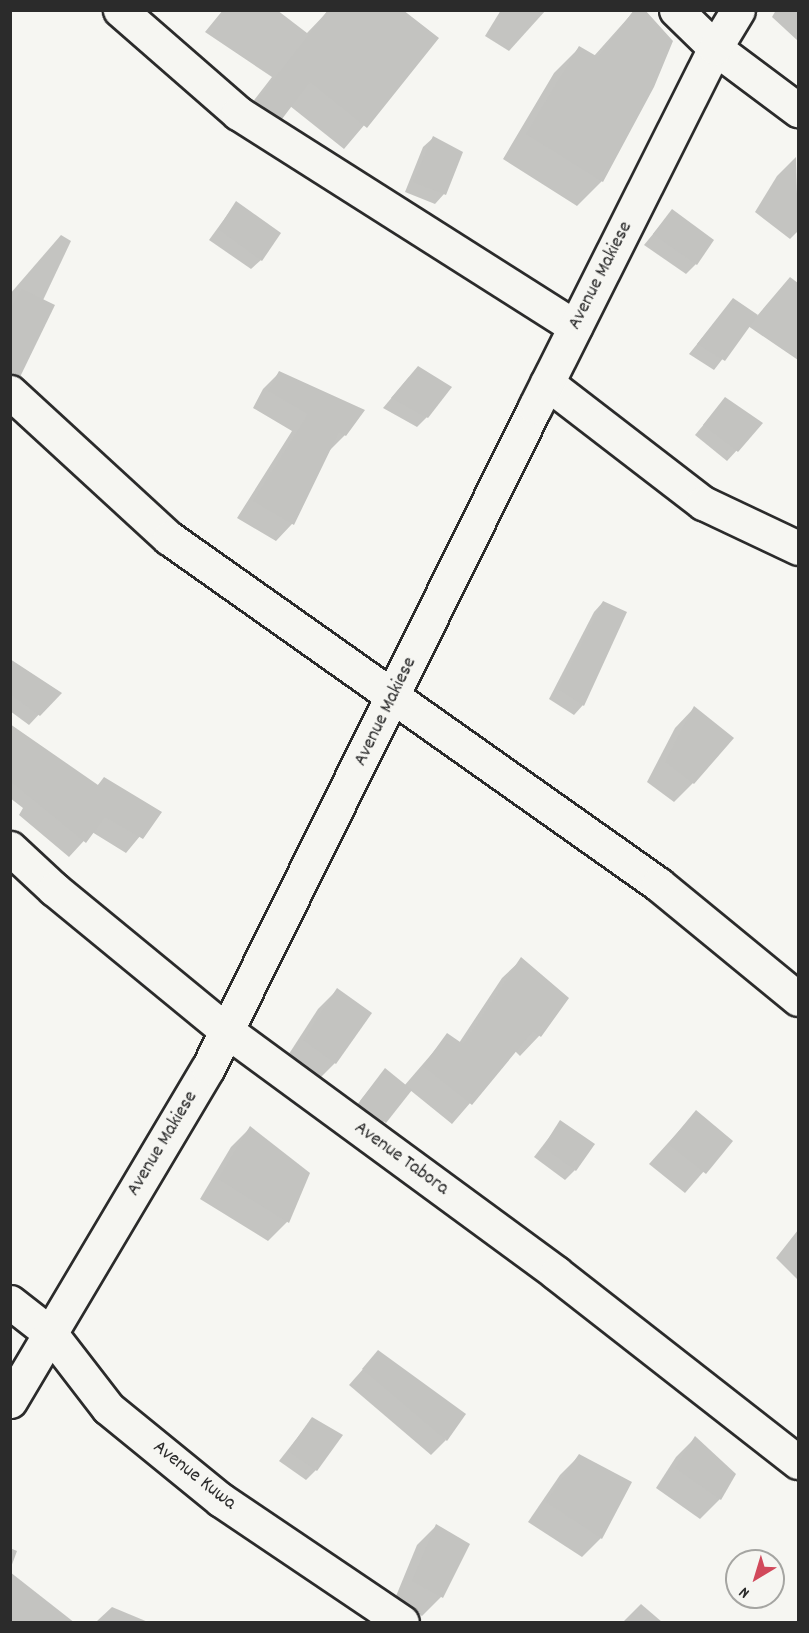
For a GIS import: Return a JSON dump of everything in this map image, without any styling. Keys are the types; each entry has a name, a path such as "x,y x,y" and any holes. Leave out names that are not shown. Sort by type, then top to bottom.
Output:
{"street":[{"path":"120,10 238,112 575,327"},
{"path":"676,10 715,48 798,111"},
{"name":"Avenue Makiese","path":"10,1401 227,1031 575,327 715,48 738,10"},
{"path":"547,384 703,503 798,548"},
{"path":"10,392 169,538 658,884 798,999"},
{"name":"Avenue Tabora","path":"10,848 54,889 227,1031 556,1273 798,1462"},
{"name":"Avenue Kuwa","path":"10,1302 51,1334 108,1408 221,1500 402,1623"}],"building":[{"path":"328,10 403,10 439,38 367,128 310,82 282,119 256,102"},
{"path":"634,10 645,10 673,41 654,87 603,182 526,134 579,46 598,57"},
{"path":"433,136 463,152 446,195 413,182"},
{"path":"236,201 281,233 262,261 218,229"},
{"path":"672,209 714,240 697,265 653,234"},
{"path":"22,289 55,305 20,377 10,374 10,310"},
{"path":"733,298 758,315 725,361 697,344"},
{"path":"418,366 452,387 428,418 391,398"},
{"path":"279,371 365,410 346,436 339,432 294,525 253,501 308,414 268,391"},
{"path":"725,397 763,423 738,452 703,425"},
{"path":"603,601 627,612 584,706 558,689"},
{"path":"10,659 62,693 40,716 10,694"},
{"path":"694,706 734,738 694,784 665,762"},
{"path":"10,724 98,785 104,777 162,812 143,839 105,817 86,843 10,781"},
{"path":"521,957 569,998 541,1037 533,1031 472,1105 423,1066 447,1033 463,1044"},
{"path":"337,988 372,1013 336,1064 303,1040"},
{"path":"385,1068 412,1090 386,1123 360,1101"},
{"path":"696,1110 733,1141 706,1174 668,1144"},
{"path":"560,1120 595,1144 576,1171 543,1147"},
{"path":"250,1126 310,1173 289,1223 218,1179"},
{"path":"378,1350 466,1414 447,1441 362,1369"},
{"path":"312,1417 343,1435 317,1471 288,1451"},
{"path":"695,1436 736,1474 721,1500 675,1468"},
{"path":"579,1454 632,1482 602,1539 546,1502"},
{"path":"436,1524 470,1544 443,1598 412,1581"},
{"path":"10,1572 75,1623 10,1623"}]}
